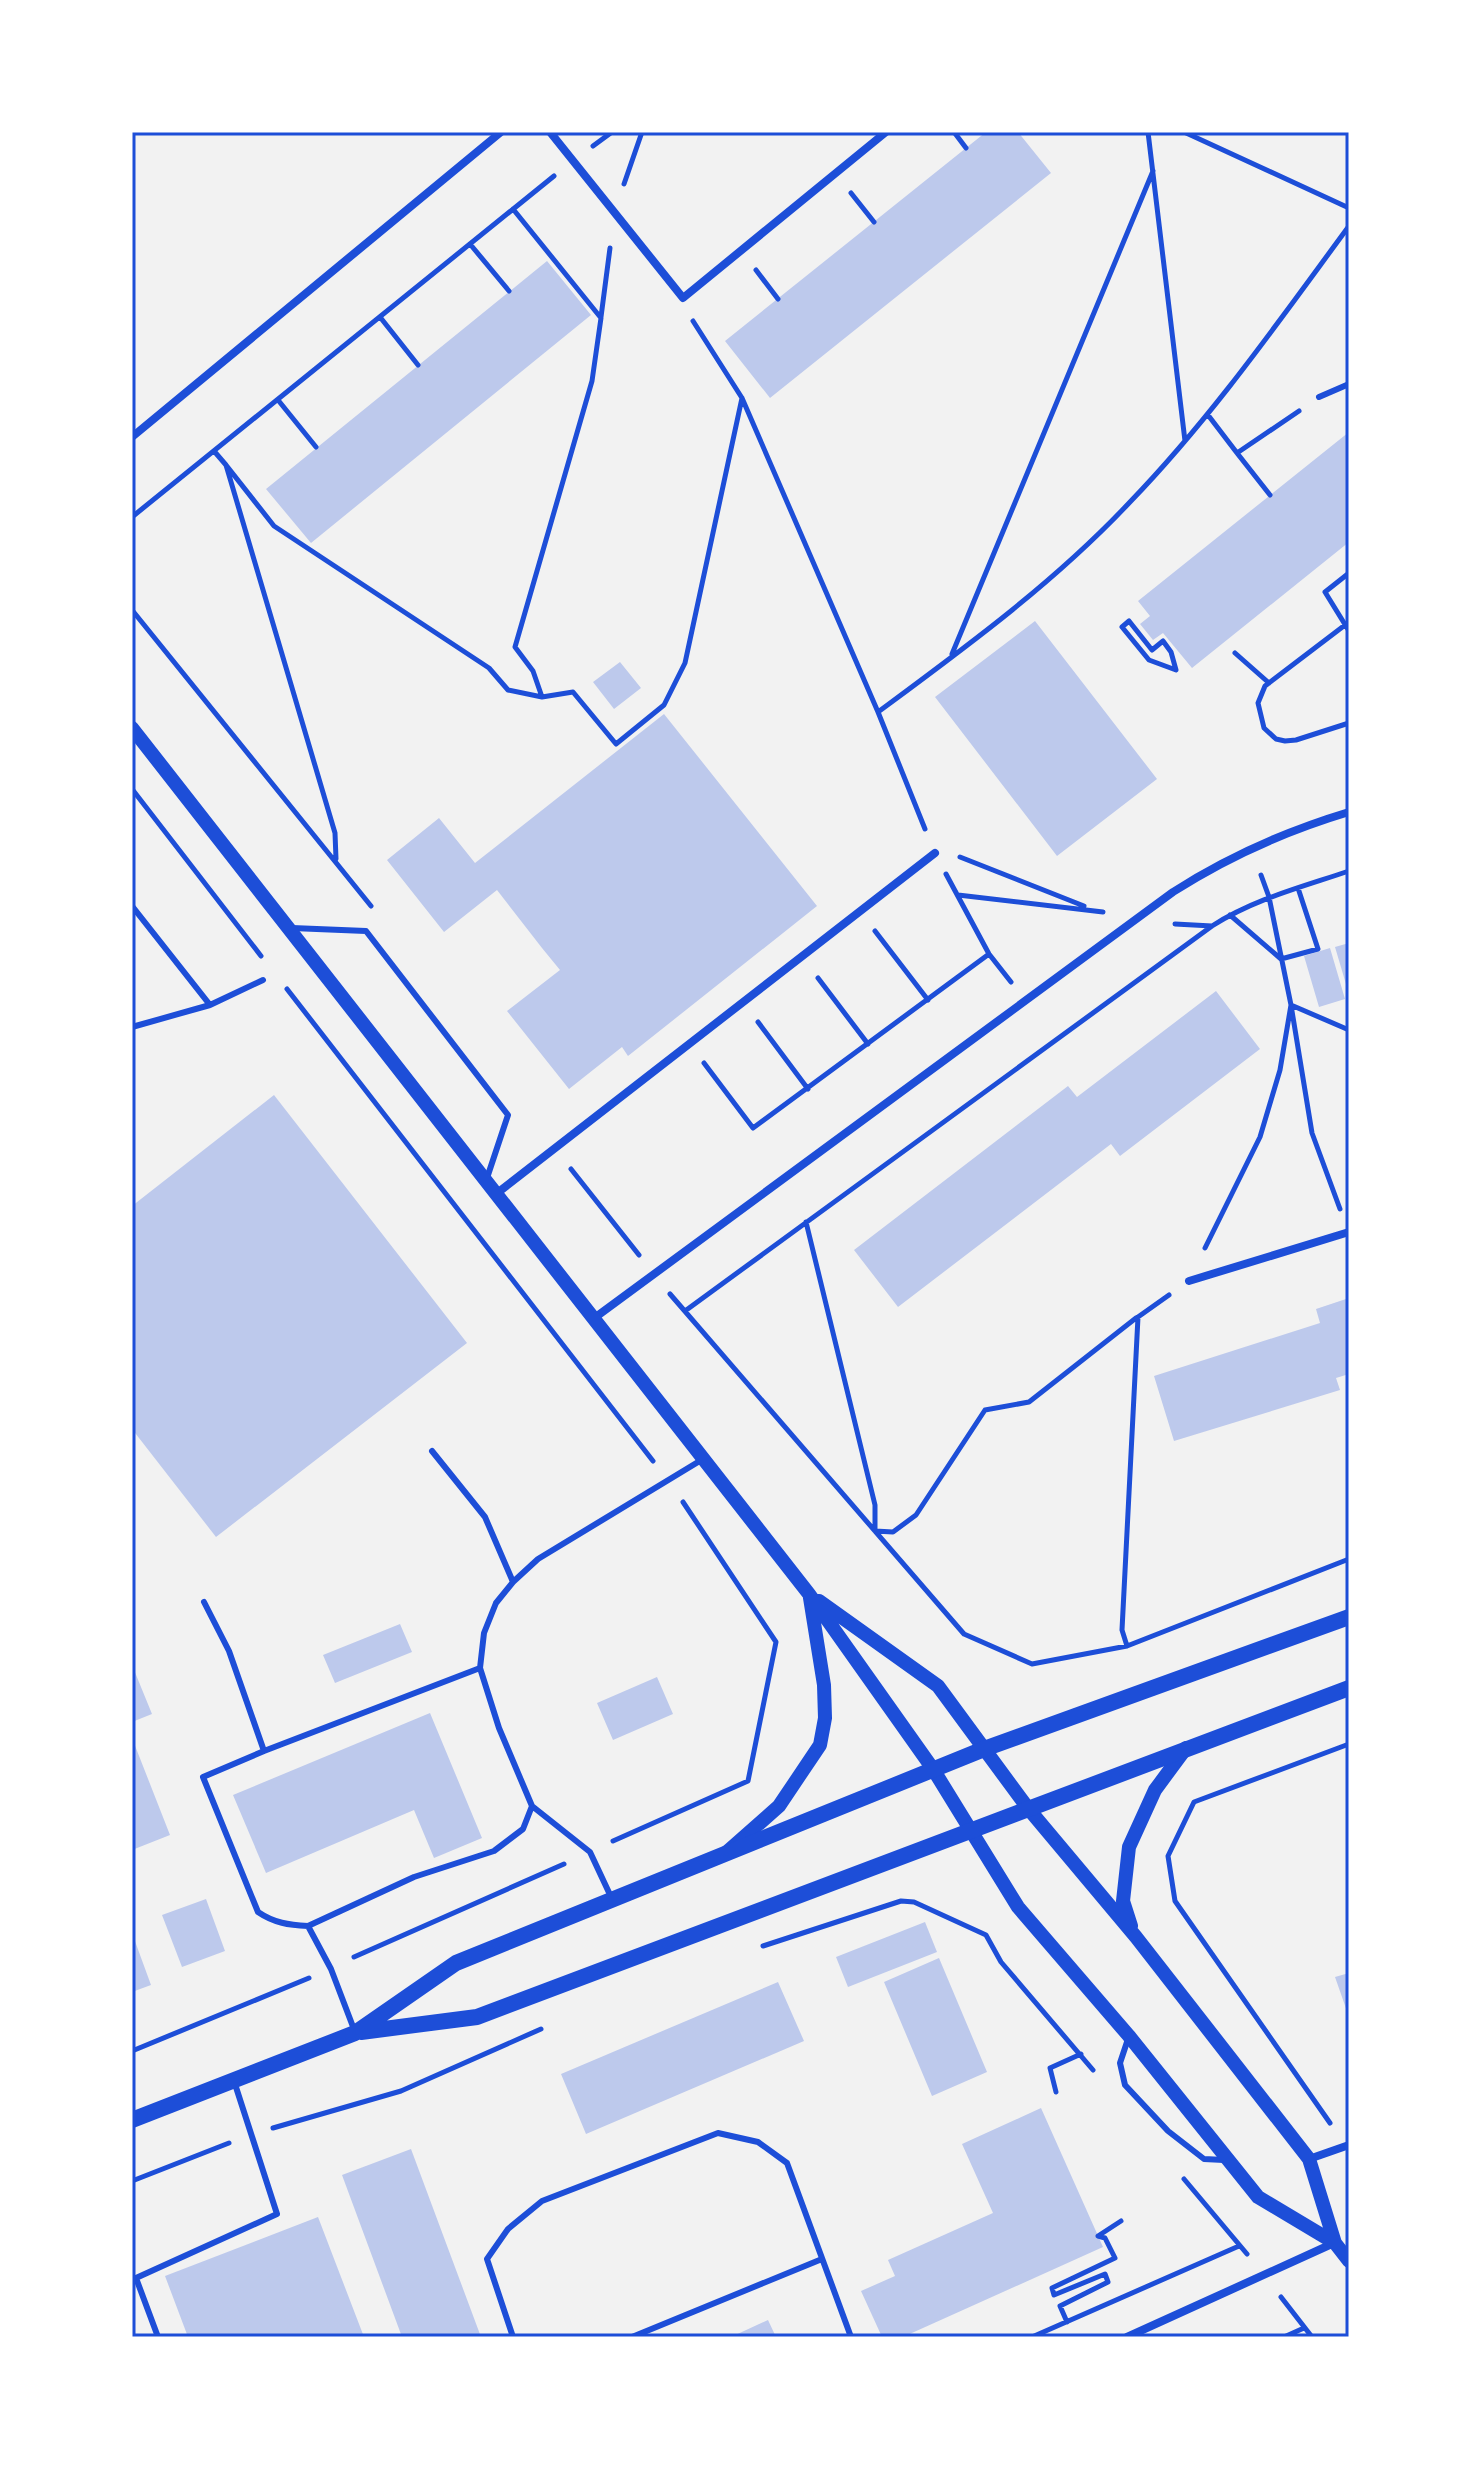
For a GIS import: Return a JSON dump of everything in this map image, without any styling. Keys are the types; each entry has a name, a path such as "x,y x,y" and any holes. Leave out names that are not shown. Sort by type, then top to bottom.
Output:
{"main road":[{"path":"132,2120 355,2033 456,1963 984,1749 1349,1617"},
{"path":"355,2033 477,2017 1349,1688"}],"street":[{"path":"132,437 501,132"},
{"path":"550,132 683,298 886,132"},
{"path":"132,728 809,1594 933,1769 1018,1907 1129,2036 1258,2197 1335,2243"},
{"path":"593,1319 1213,866 1251,847 1349,812"},
{"path":"496,1194 935,853"},
{"path":"1189,1281 1349,1232"},
{"path":"809,1594 938,1686 1027,1807 1136,1937 1309,2159 1335,2243 1349,2261"},
{"path":"725,1853 779,1806 820,1745 825,1718 824,1685 809,1594"},
{"path":"1136,1937 1123,1901 1129,1847 1155,1790 1186,1747"},
{"path":"1309,2159 1348,2145"},
{"path":"1127,2337 1335,2243"}],"lane":[{"path":"1319,397 1349,384"},
{"path":"132,906 210,1005"},
{"path":"289,928 366,931 508,1115 486,1181"},
{"path":"132,1027 210,1005 263,980"},
{"path":"432,1451 485,1517 513,1582"},
{"path":"612,1899 590,1852 532,1806 499,1728 480,1668 484,1633 496,1603 538,1559 703,1459"},
{"path":"204,1602 229,1651 264,1751"},
{"path":"480,1668 203,1777 258,1912 270,1920 288,1925 308,1926 414,1877 494,1851 523,1829 532,1806"},
{"path":"308,1926 331,1969 355,2033"},
{"path":"1129,2036 1120,2063 1125,2085 1168,2131 1204,2159 1227,2160"},
{"path":"158,2337 136,2278 277,2214 234,2081"},
{"path":"513,2337 487,2259 508,2229 542,2201 718,2133 758,2142 787,2163 851,2337"},
{"path":"632,2337 822,2259"}],"path":[{"path":"132,517 612,132"},
{"path":"954,132 966,148"},
{"path":"1148,132 1185,441"},
{"path":"1184,132 1349,208"},
{"path":"951,658 1153,171"},
{"path":"836,173 874,222"},
{"path":"513,209 601,318 592,381 515,647 533,671 542,697"},
{"path":"878,712 1050,579 1130,503 1208,415 1349,226"},
{"path":"470,244 509,291"},
{"path":"683,298 692,318 742,398 878,712 935,853 989,954 1026,1001"},
{"path":"380,317 418,365"},
{"path":"1237,453 1319,397"},
{"path":"214,451 274,526 489,668 508,690 542,697 573,692 616,744 664,705 685,663 742,398"},
{"path":"278,400 316,447"},
{"path":"1208,415 1270,495"},
{"path":"132,610 336,860 335,833 226,465"},
{"path":"1349,573 1325,592 1348,626 1269,683 1259,697 1264,728 1276,739 1296,740 1349,723"},
{"path":"1129,621 1152,650 1163,641 1171,652 1176,670 1149,660 1122,627 1129,621"},
{"path":"1235,653 1269,683"},
{"path":"132,789 266,962"},
{"path":"1251,847 1269,897 1291,1005 1349,1030"},
{"path":"935,853 965,857 1092,910 1134,921"},
{"path":"685,1311 1230,915 1269,897 1349,871"},
{"path":"1281,959 1318,949 1298,888"},
{"path":"957,895 1092,910"},
{"path":"861,912 928,1000"},
{"path":"1230,915 1281,959"},
{"path":"690,1044 753,1128 989,954"},
{"path":"803,957 868,1044"},
{"path":"283,985 574,1355"},
{"path":"744,1002 808,1089"},
{"path":"555,1149 685,1311 964,1634 1032,1664 1127,1646 1349,1559"},
{"path":"806,1222 875,1505 875,1531"},
{"path":"875,1531 893,1532 916,1515 985,1410 1029,1402 1138,1317"},
{"path":"132,2051 331,1969 393,1938 748,1781 776,1642"},
{"path":"1348,2145 1175,1901 1168,1856 1194,1802 1349,1744"},
{"path":"755,1949 901,1901 914,1902 986,1935"},
{"path":"132,2181 250,2135 401,2091 542,2029"},
{"path":"1056,2092 1050,2068 1081,2054"},
{"path":"1067,2322 1060,2306 1108,2282 1105,2274 1054,2295 1052,2288 1115,2258 1105,2238 1098,2236 1121,2221"},
{"path":"1032,2337 1239,2246"},
{"path":"1284,2337 1304,2328"}],"building":[{"path":"986,132 1018,132 1051,173 770,398 725,341"},
{"path":"547,261 591,315 311,543 266,489"},
{"path":"1349,432 1349,542 1192,668 1163,633 1153,640 1140,624 1150,616 1138,601"},
{"path":"1035,621 1157,779 1057,856 935,697"},
{"path":"620,662 641,688 614,709 593,682"},
{"path":"664,714 817,906 628,1056 622,1047 569,1089 507,1011 560,970 497,890 444,932 387,860 439,818 475,863"},
{"path":"1349,943 1349,990 1348,991 1335,947"},
{"path":"1330,948 1345,999 1319,1007 1304,956"},
{"path":"1216,991 1260,1049 1120,1156 1111,1144 898,1307 854,1250 1068,1086 1077,1097"},
{"path":"274,1095 467,1343 216,1537 132,1429 132,1206"},
{"path":"1349,1298 1349,1374 1336,1378 1340,1390 1174,1441 1154,1376 1320,1323 1316,1309"},
{"path":"400,1624 412,1652 335,1683 323,1655"},
{"path":"132,1665 152,1714 132,1722"},
{"path":"657,1677 673,1714 613,1740 597,1703"},
{"path":"430,1713 482,1838 434,1858 414,1810 266,1873 233,1795"},
{"path":"132,1738 170,1835 132,1850"},
{"path":"206,1899 225,1951 182,1967 162,1915"},
{"path":"925,1922 937,1952 848,1987 836,1957"},
{"path":"132,1933 151,1985 132,1992"},
{"path":"939,1958 987,2072 932,2096 884,1982"},
{"path":"1349,1973 1349,2017 1335,1977"},
{"path":"778,1982 804,2041 586,2134 561,2074"},
{"path":"1041,2108 1103,2247 903,2337 882,2337 861,2291 895,2276 888,2260 993,2213 962,2144"},
{"path":"411,2149 481,2337 402,2337 342,2175"},
{"path":"318,2217 364,2337 188,2337 165,2276"},
{"path":"768,2320 776,2337 731,2337"}]}
